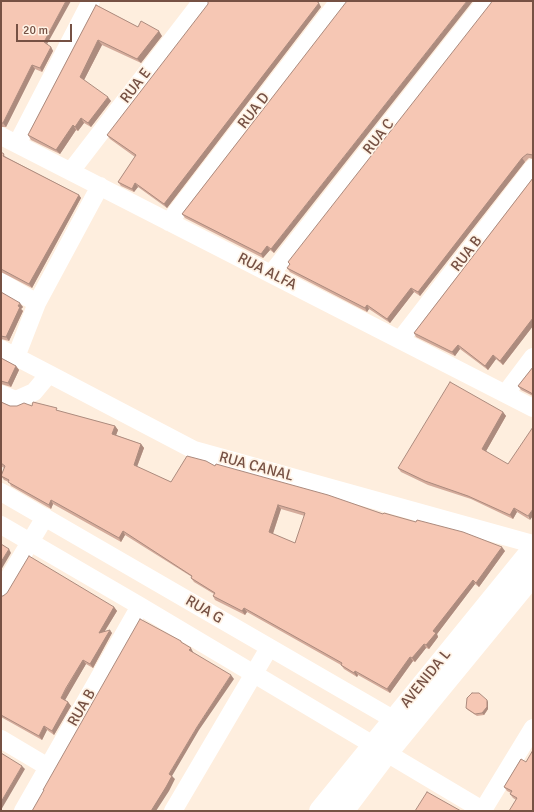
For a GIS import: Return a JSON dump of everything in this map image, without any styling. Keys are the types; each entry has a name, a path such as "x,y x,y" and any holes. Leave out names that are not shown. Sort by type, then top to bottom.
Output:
{"street":[{"path":"17,144 91,1"},
{"name":"RUA E","path":"71,171 202,1"},
{"name":"RUA D","path":"169,222 339,1"},
{"name":"RUA C","path":"271,274 486,1"},
{"name":"RUA ALFA","path":"1,136 533,408"},
{"name":"RUA B","path":"400,340 533,168"},
{"path":"8,352 37,303 100,186"},
{"path":"1,282 37,303"},
{"name":"RUA CANAL","path":"8,352 194,450 533,544"},
{"path":"506,393 533,357"},
{"path":"1,394 16,400 34,392 49,374"},
{"name":"RUA G","path":"1,492 268,648 400,723"},
{"path":"1,591 45,517"},
{"name":"RUA G","path":"1,525 254,673 483,811"},
{"name":"AVENIDA L","path":"343,811 380,750 533,549"},
{"name":"AVENIDA L","path":"400,723 533,575"},
{"name":"RUA B","path":"26,810 48,767 140,606"},
{"path":"173,811 268,648"},
{"path":"483,811 533,728"},
{"path":"1,739 48,767"},
{"name":"AVENIDA L","path":"320,811 380,750"}],"building":[{"path":"1,1 66,1 44,42 51,47 40,68 32,65 3,123 1,123"},
{"path":"208,1 316,1 319,3 164,204 135,183 132,189 118,182 136,155 107,135 208,4"},
{"path":"347,1 467,1 271,249 267,246 261,254 182,214"},
{"path":"492,1 533,1 533,155 527,154 522,158 418,292 411,288 387,319 367,305 365,308 287,268 290,264 288,262"},
{"path":"96,5 138,27 141,21 159,31 137,59 98,40 80,77 108,97 88,123 81,118 75,127 73,125 56,150 28,135"},
{"path":"1,152 4,154 3,156 79,195 29,284 1,269"},
{"path":"533,178 533,318 500,361 493,355 485,366 458,345 452,352 414,333"},
{"path":"1,292 20,303 18,306 20,307 6,337 1,336"},
{"path":"1,358 16,366 8,383 1,381"},
{"path":"533,367 533,394 518,386"},
{"path":"450,382 503,412 482,449 508,464 533,427 533,509 528,516 514,508 510,515 468,496 425,481 398,468"},
{"path":"1,402 10,406 17,406 24,403 32,406 33,402 57,408 56,410 115,426 112,434 141,444 134,465 171,482 187,456 206,461 215,466 216,464 328,495 383,514 384,513 416,522 417,520 463,532 502,547 476,583 473,580 433,631 436,633 412,658 410,657 387,689 355,671 354,673 341,665 342,663 244,608 242,611 213,596 215,593 191,578 192,576 123,531 119,538 51,500 49,505 8,482 9,480 1,476 5,466 1,463","holes":["278,505 305,513 295,543 269,532"]},
{"path":"1,544 9,549 1,562"},
{"path":"29,556 114,607 99,633 110,630 90,664 83,660 61,698 68,702 52,731 44,726 39,736 1,715 1,596 7,593"},
{"path":"140,619 181,641 191,648 189,650 231,675 197,727 169,774 172,776 151,811 32,811 43,790"},
{"path":"472,693 479,693 487,700 487,707 482,713 475,714 466,708 467,698"},
{"path":"533,750 533,811 509,811 517,798 510,794 512,791 504,787 521,759 526,762"},
{"path":"1,753 22,766 1,802"},
{"path":"427,792 461,811 415,811"}]}
